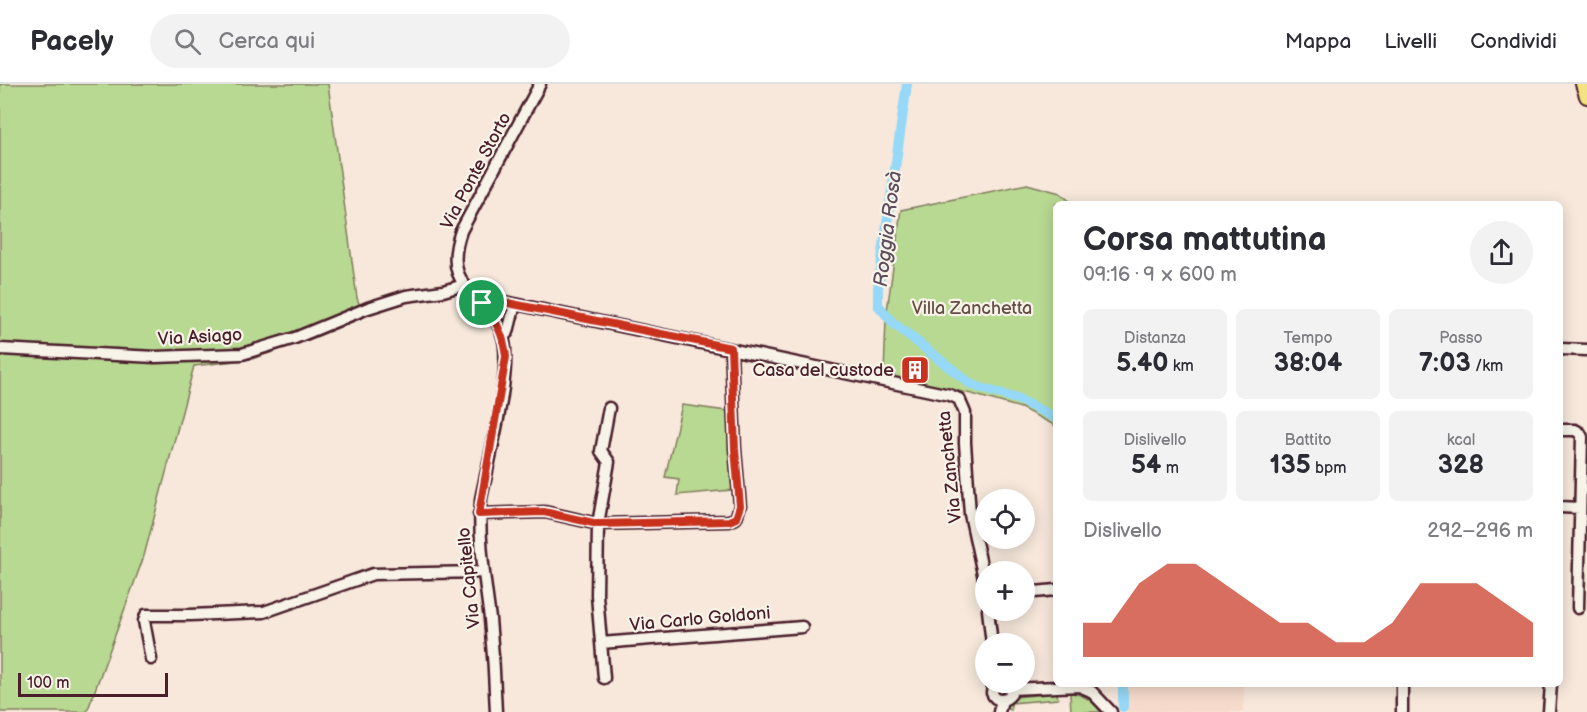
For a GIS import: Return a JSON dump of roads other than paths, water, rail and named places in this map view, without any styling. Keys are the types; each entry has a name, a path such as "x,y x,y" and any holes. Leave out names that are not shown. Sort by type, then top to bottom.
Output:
{"main road":[{"path":"1583,84 1587,96"}],"street":[{"name":"Via Ponte Storto","path":"482,303 459,278 455,248 461,231 540,84"},
{"name":"Via Asiago","path":"0,349 155,357 242,354 295,338 368,308 406,296 443,291 464,285"},
{"name":"Via Zanchetta","path":"482,303 488,299 514,304 950,394 959,399 965,413 970,514 980,561"},
{"name":"Via Capitello","path":"482,303 503,336 506,357 479,514 483,572 494,663 496,712"},
{"name":"Via Capitello","path":"503,336 508,332 514,304"},
{"path":"479,514 544,512 598,524 729,521 736,518 740,506 731,348"},
{"path":"1563,350 1585,349"},
{"path":"604,678 597,595 598,524 609,462 601,451 609,408"},
{"path":"1563,430 1575,430 1582,437 1578,608"},
{"path":"1563,507 1580,508"},
{"path":"151,659 144,621 146,615 264,612 373,574 483,572"},
{"path":"1035,592 1053,590"},
{"name":"Via Carlo Goldoni","path":"601,643 802,627"},
{"path":"1035,686 1053,686"},
{"path":"1081,687 1091,691 1111,712"},
{"path":"1402,687 1402,712"},
{"path":"1549,712 1551,687"},
{"path":"992,693 997,699 1002,700 1009,697 1009,693"},
{"path":"999,712 1002,700"}],"waterway":[{"name":"Roggia Rosà","path":"907,84 878,288 878,305 893,323 972,385 1020,400 1053,416"},
{"name":"Roggia Rosà","path":"1123,687 1123,707"}],"place":[{"name":"Casa del custode","path":"915,370"}],"park label":[{"name":"Villa Zanchetta","path":"972,308"}]}
